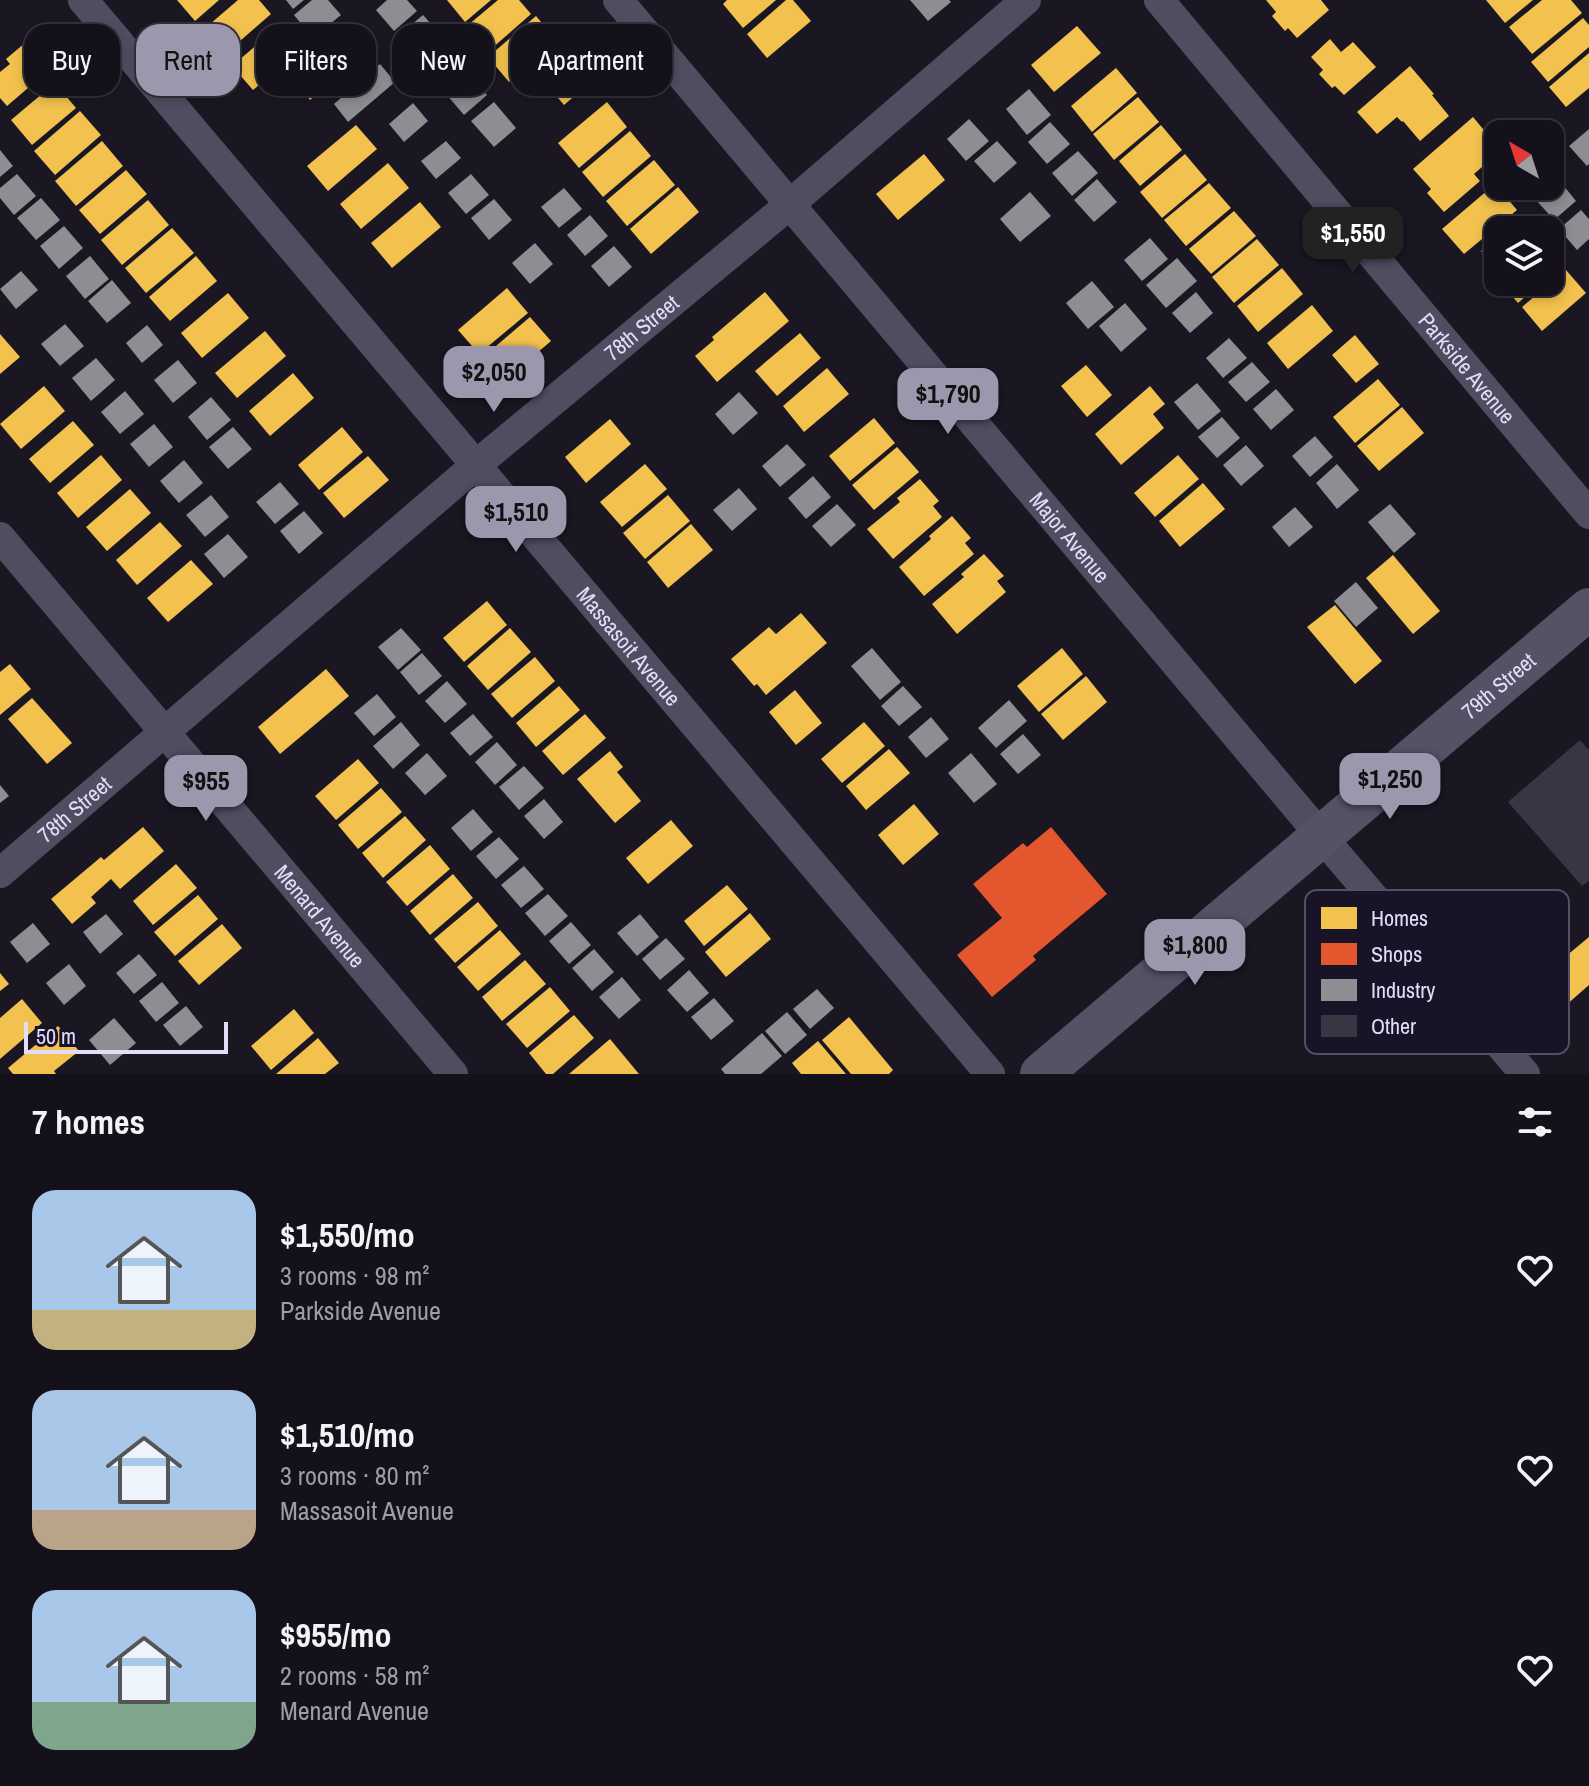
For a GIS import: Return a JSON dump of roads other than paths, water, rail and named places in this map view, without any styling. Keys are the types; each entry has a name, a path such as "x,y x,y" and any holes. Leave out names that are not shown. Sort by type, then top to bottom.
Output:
{"main road":[{"name":"79th Street","path":"1041,1074 1589,609"}],"street":[{"name":"Massasoit Avenue","path":"83,0 990,1074"},
{"name":"Major Avenue","path":"618,0 1367,890"},
{"name":"78th Street","path":"0,873 476,465 789,205 1026,0"},
{"name":"Parkside Avenue","path":"1159,0 1589,514"},
{"name":"Menard Avenue","path":"0,537 453,1074"},
{"name":"Major Avenue","path":"1508,1054 1525,1074"}]}
